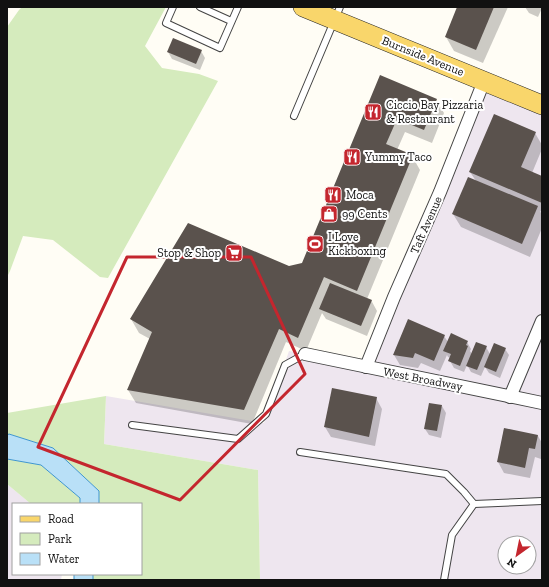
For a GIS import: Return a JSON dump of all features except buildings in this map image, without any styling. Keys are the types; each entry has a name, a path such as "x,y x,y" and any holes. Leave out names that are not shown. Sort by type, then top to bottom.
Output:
{"main road":[{"name":"Burnside Avenue","path":"303,7 337,14 484,81 542,105"}],"street":[{"name":"Taft Avenue","path":"366,368 394,297 440,192 484,81"},
{"path":"510,397 542,321"},
{"name":"West Broadway","path":"305,354 366,368 542,403"}],"lane":[{"path":"173,7 166,23 220,48 238,7"},
{"path":"200,7 231,21"},
{"path":"294,116 337,14"},
{"path":"132,425 238,439 266,414 285,365 305,354"},
{"path":"300,452 446,474 474,504"},
{"path":"474,504 542,501"},
{"path":"444,580 452,535 474,504"}],"highlighted area":[{"path":"127,257 251,257 305,374 180,500 38,447"}],"shaded area":[{"path":"484,81 542,105 542,580 260,580 258,470 104,444 106,396 264,423 289,351 364,363"},
{"path":"7,484 30,503 12,503 12,575 62,575 61,580 7,580"}],"green space":[{"path":"22,7 166,7 145,46 162,68 199,74 218,81 108,278 100,277 53,240 23,236 7,277 7,27"},
{"path":"106,396 104,444 258,470 260,580 93,580 93,575 142,575 142,503 99,503 99,491 53,448 9,434 7,435 7,413"},
{"path":"7,459 41,465 80,498 80,503 30,503 7,484"}],"water":[{"path":"9,434 53,448 99,491 99,503 80,503 80,498 41,465 7,459 7,435"},
{"path":"74,575 93,575 93,580 74,580"}],"place":[{"name":"Ciccio Bay Pizzaria & Restaurant","path":"373,112"},
{"name":"Yummy Taco","path":"352,157"},
{"name":"Moca","path":"333,195"},
{"name":"99 Cents","path":"329,214"},
{"name":"I Love Kickboxing","path":"315,244"},
{"name":"Stop & Shop","path":"234,253"}]}
